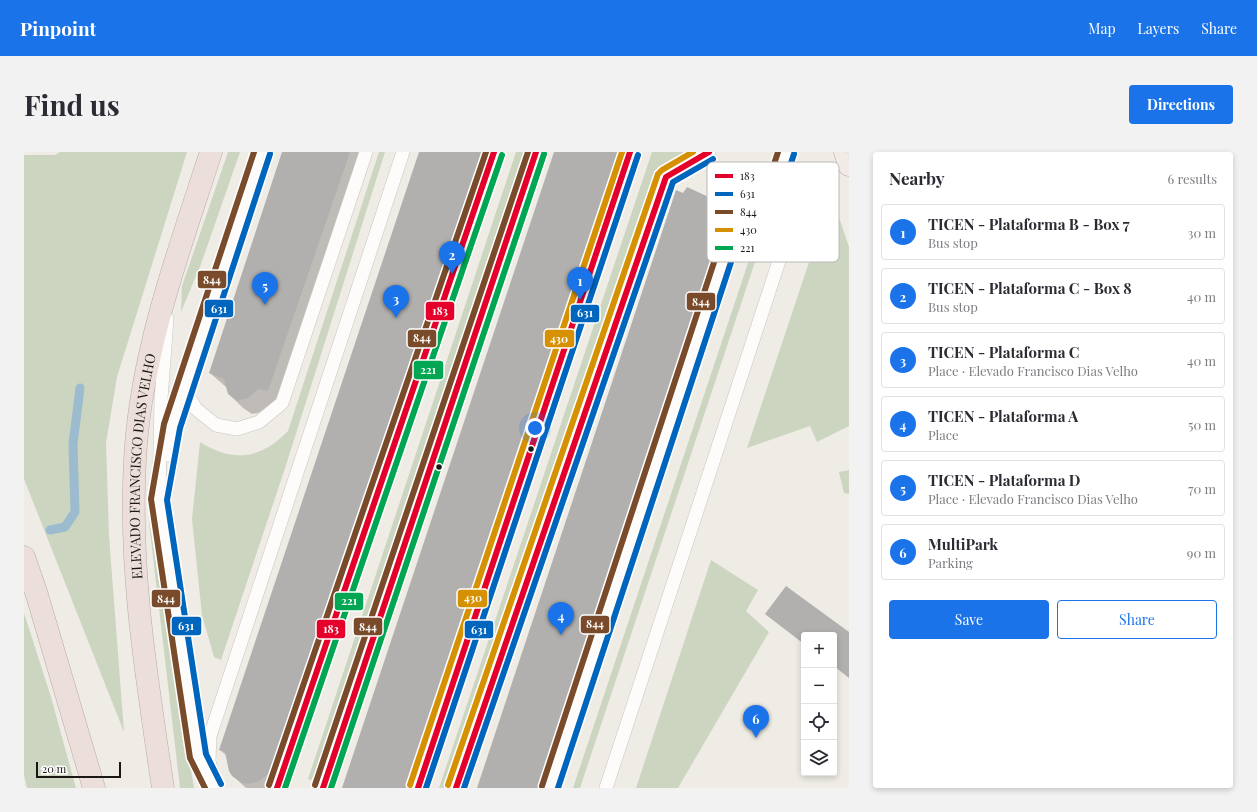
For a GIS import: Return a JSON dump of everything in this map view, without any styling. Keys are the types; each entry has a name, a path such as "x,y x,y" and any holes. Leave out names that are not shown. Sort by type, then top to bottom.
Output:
{"highway":[{"name":"ELEVADO FRANCISCO DIAS VELHO","path":"163,788 140,629 136,572 134,495 136,444 153,342 169,278 211,152"},
{"path":"24,557 37,595 94,788"}],"main road":[{"path":"845,152 849,165"}],"lane":[{"path":"159,500 172,426 183,387 262,152"},
{"path":"183,387 196,409 216,425 237,429 259,422 282,403 366,152"},
{"path":"214,788 208,761 210,736 403,152"},
{"path":"277,788 494,152"},
{"path":"323,788 489,298 536,152"},
{"path":"418,788 630,152"},
{"path":"456,788 666,177 709,152"},
{"path":"784,162 786,152"},
{"path":"550,788 723,262"},
{"path":"606,788 779,262"},
{"path":"169,278 161,399 159,500 198,757 214,788"}],"green space":[{"path":"60,152 187,152 117,377 106,443 109,536 124,732 24,479 24,155 55,155"},
{"path":"228,152 240,152 201,264 181,312 182,286"},
{"path":"379,152 385,152 287,462 221,660 214,657 202,615 192,519 200,442 212,449 224,453 246,455 268,447 288,431"},
{"path":"516,152 526,152 316,781 308,779"},
{"path":"652,152 691,152 664,173 651,188 448,788 439,788"},
{"path":"839,217 849,247 849,426 817,442 810,426 747,448 809,262 839,262"},
{"path":"748,262 755,262 580,788 573,788"},
{"path":"849,470 849,494 844,493 839,472"},
{"path":"148,514 194,788 180,788"},
{"path":"711,560 758,590 746,611 769,632 678,788 636,788"},
{"path":"24,613 51,697 76,788 27,788 24,775"}],"building":[{"path":"282,152 350,152 268,391 259,389 248,398 237,401 228,394 224,379 209,373"},
{"path":"419,152 483,152 430,315 275,769 259,781 248,784 242,783 232,776 229,771 225,752 219,750"},
{"path":"554,152 620,152 408,788 342,788"},
{"path":"687,187 707,196 707,262 714,262 542,788 477,788 676,190 683,193"},
{"path":"786,586 849,632 849,678 837,668 837,632 801,632 801,642 765,614"}],"waterway":[{"path":"50,530 65,527 75,512 73,444 80,388"}],"transit line":[{"name":"844","path":"205,788 190,758 151,499 164,424 254,152"},
{"name":"844","path":"269,785 486,152"},
{"name":"183","path":"277,788 494,152"},
{"name":"844","path":"315,785 528,152"},
{"name":"183","path":"323,788 536,152"},
{"name":"430","path":"410,785 622,152"},
{"name":"183","path":"418,788 630,152"},
{"name":"430","path":"448,785 658,174 662,170 693,152"},
{"name":"183","path":"456,788 666,177 709,152"},
{"name":"844","path":"775,162 778,152"},
{"name":"631","path":"221,784 206,754 167,500 180,428 270,154"},
{"name":"221","path":"331,788 544,154"},
{"name":"631","path":"791,162 794,154"},
{"name":"221","path":"285,788 502,155"},
{"name":"631","path":"426,788 638,155"},
{"name":"631","path":"708,162 713,159"},
{"name":"631","path":"464,788 673,182 707,162"},
{"name":"844","path":"542,786 714,262"},
{"name":"631","path":"558,788 731,262"}],"place":[{"name":"TICEN - Plataforma C - Box 8","path":"452,274"},
{"name":"TICEN - Plataforma B - Box 7","path":"580,300"},
{"name":"TICEN - Plataforma D","path":"265,305"},
{"name":"TICEN - Plataforma C","path":"396,318"},
{"name":"TICEN - Plataforma A","path":"561,635"},
{"name":"MultiPark","path":"756,738"}]}
